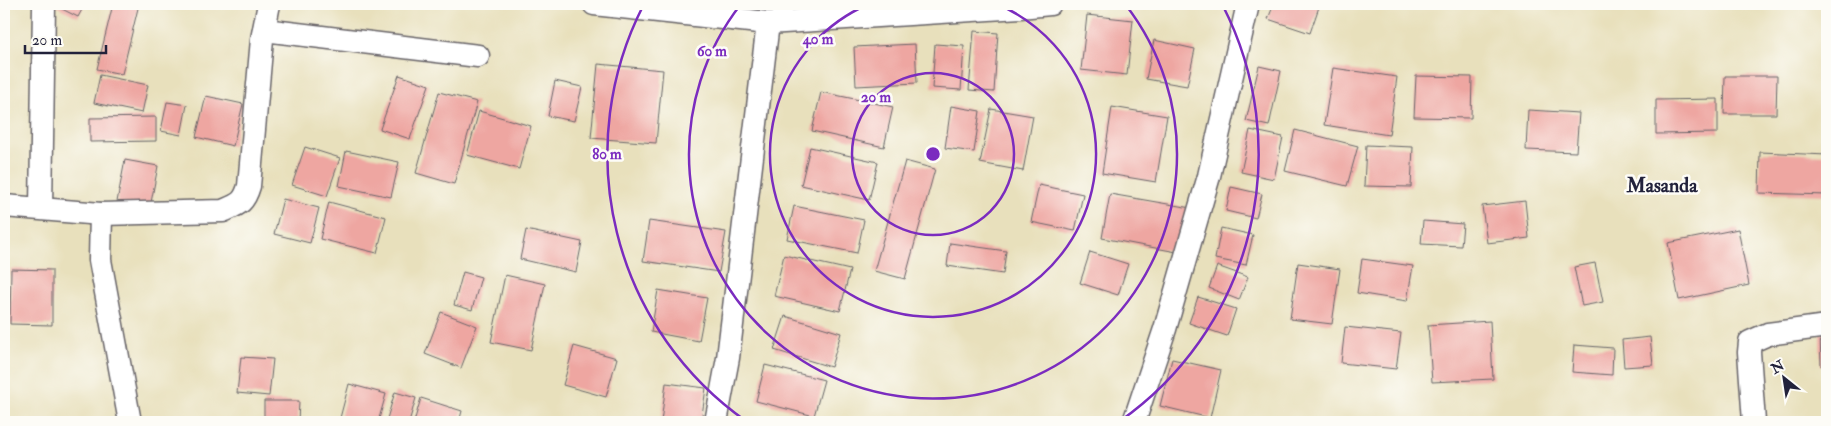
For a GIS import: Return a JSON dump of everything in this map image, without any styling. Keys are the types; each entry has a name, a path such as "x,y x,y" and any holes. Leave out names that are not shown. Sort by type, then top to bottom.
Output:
{"street":[{"path":"41,208 44,4"},
{"path":"4,206 101,214 223,212 236,206 245,199 249,186 264,30 269,4"},
{"path":"594,4 768,23 1050,4"},
{"path":"1134,422 1165,330 1209,176 1248,4"},
{"path":"716,422 728,358 768,23"},
{"path":"264,30 478,56"},
{"path":"101,214 99,233 100,260 130,422"},
{"path":"1754,422 1750,342 1768,334 1827,326"}],"building":[{"path":"52,4 85,4 78,17"},
{"path":"113,4 139,4 122,74 97,69"},
{"path":"718,4 759,4 759,10 718,7"},
{"path":"787,4 810,4 805,28 784,24"},
{"path":"1274,4 1320,4 1310,33 1268,19"},
{"path":"1087,15 1133,20 1127,75 1081,70"},
{"path":"974,31 998,33 994,92 969,90"},
{"path":"1154,40 1195,49 1187,86 1146,79"},
{"path":"915,44 917,83 856,86 854,47"},
{"path":"935,44 964,46 961,90 932,88"},
{"path":"598,64 663,70 656,143 591,138"},
{"path":"1259,66 1281,71 1269,126 1246,121"},
{"path":"1333,68 1397,77 1389,135 1324,125"},
{"path":"100,75 148,85 142,113 94,103"},
{"path":"399,75 429,85 410,139 380,129"},
{"path":"1416,76 1472,77 1471,118 1414,117"},
{"path":"1725,76 1777,76 1776,114 1724,114"},
{"path":"555,81 582,87 574,121 548,116"},
{"path":"439,92 477,102 454,184 416,173"},
{"path":"821,92 893,107 884,147 812,131"},
{"path":"206,96 243,104 233,146 196,137"},
{"path":"1718,99 1718,133 1656,134 1656,100"},
{"path":"167,102 187,105 181,135 161,131"},
{"path":"951,106 980,111 974,152 945,148"},
{"path":"1112,107 1167,116 1156,182 1102,173"},
{"path":"991,109 1033,116 1023,171 980,163"},
{"path":"1528,110 1579,113 1576,152 1526,150"},
{"path":"479,111 531,126 519,169 467,155"},
{"path":"156,117 156,141 90,142 90,118"},
{"path":"1250,130 1283,137 1274,179 1241,172"},
{"path":"1295,130 1358,146 1347,186 1285,171"},
{"path":"1366,145 1413,147 1411,187 1364,186"},
{"path":"305,147 340,158 327,196 292,185"},
{"path":"810,147 878,162 869,200 801,185"},
{"path":"346,151 399,162 391,197 339,186"},
{"path":"1760,152 1827,155 1827,195 1759,193"},
{"path":"125,160 158,166 149,213 116,207"},
{"path":"905,161 935,169 905,279 874,271"},
{"path":"1039,185 1083,194 1075,231 1031,222"},
{"path":"1231,187 1262,194 1256,218 1226,211"},
{"path":"1110,194 1191,208 1182,253 1102,238"},
{"path":"283,199 319,208 310,243 274,234"},
{"path":"1525,201 1529,238 1487,243 1482,206"},
{"path":"329,202 386,217 377,253 320,239"},
{"path":"794,206 864,220 857,253 787,239"},
{"path":"649,221 726,232 719,272 643,261"},
{"path":"1423,221 1463,224 1461,246 1421,244"},
{"path":"1221,228 1253,235 1246,265 1215,259"},
{"path":"1738,229 1749,285 1679,300 1668,243"},
{"path":"526,230 582,242 576,272 520,259"},
{"path":"950,243 1006,251 1003,274 947,266"},
{"path":"1090,252 1128,264 1118,295 1080,283"},
{"path":"784,255 850,270 840,311 774,296"},
{"path":"1362,259 1413,266 1407,301 1357,293"},
{"path":"1298,263 1340,269 1332,324 1290,319"},
{"path":"1595,263 1603,302 1582,306 1574,267"},
{"path":"1217,266 1248,277 1239,300 1209,288"},
{"path":"11,269 52,270 52,325 10,324"},
{"path":"463,272 481,277 472,310 454,305"},
{"path":"505,275 545,284 531,350 491,342"},
{"path":"658,290 707,298 699,341 651,332"},
{"path":"1198,297 1236,309 1227,336 1189,323"},
{"path":"441,312 477,326 461,368 425,354"},
{"path":"785,316 841,333 831,367 774,350"},
{"path":"1490,321 1493,379 1432,382 1428,325"},
{"path":"1345,327 1401,333 1396,369 1341,363"},
{"path":"1820,333 1827,333 1827,366 1821,366"},
{"path":"1650,337 1653,365 1624,367 1622,340"},
{"path":"1574,345 1613,348 1612,375 1572,372"},
{"path":"574,346 617,358 606,397 563,385"},
{"path":"241,357 273,359 269,396 237,393"},
{"path":"1172,359 1221,370 1210,418 1160,406"},
{"path":"765,365 824,380 814,416 756,401"},
{"path":"666,383 706,388 701,422 661,422"},
{"path":"349,384 386,394 378,422 355,422 340,418"},
{"path":"395,392 416,398 409,422 386,422"},
{"path":"421,398 462,411 459,422 414,422"},
{"path":"264,401 299,401 298,422 264,422"},
{"path":"753,418 765,422 752,422"}],"district":[{"name":"Masanda","path":"1662,185"}]}
